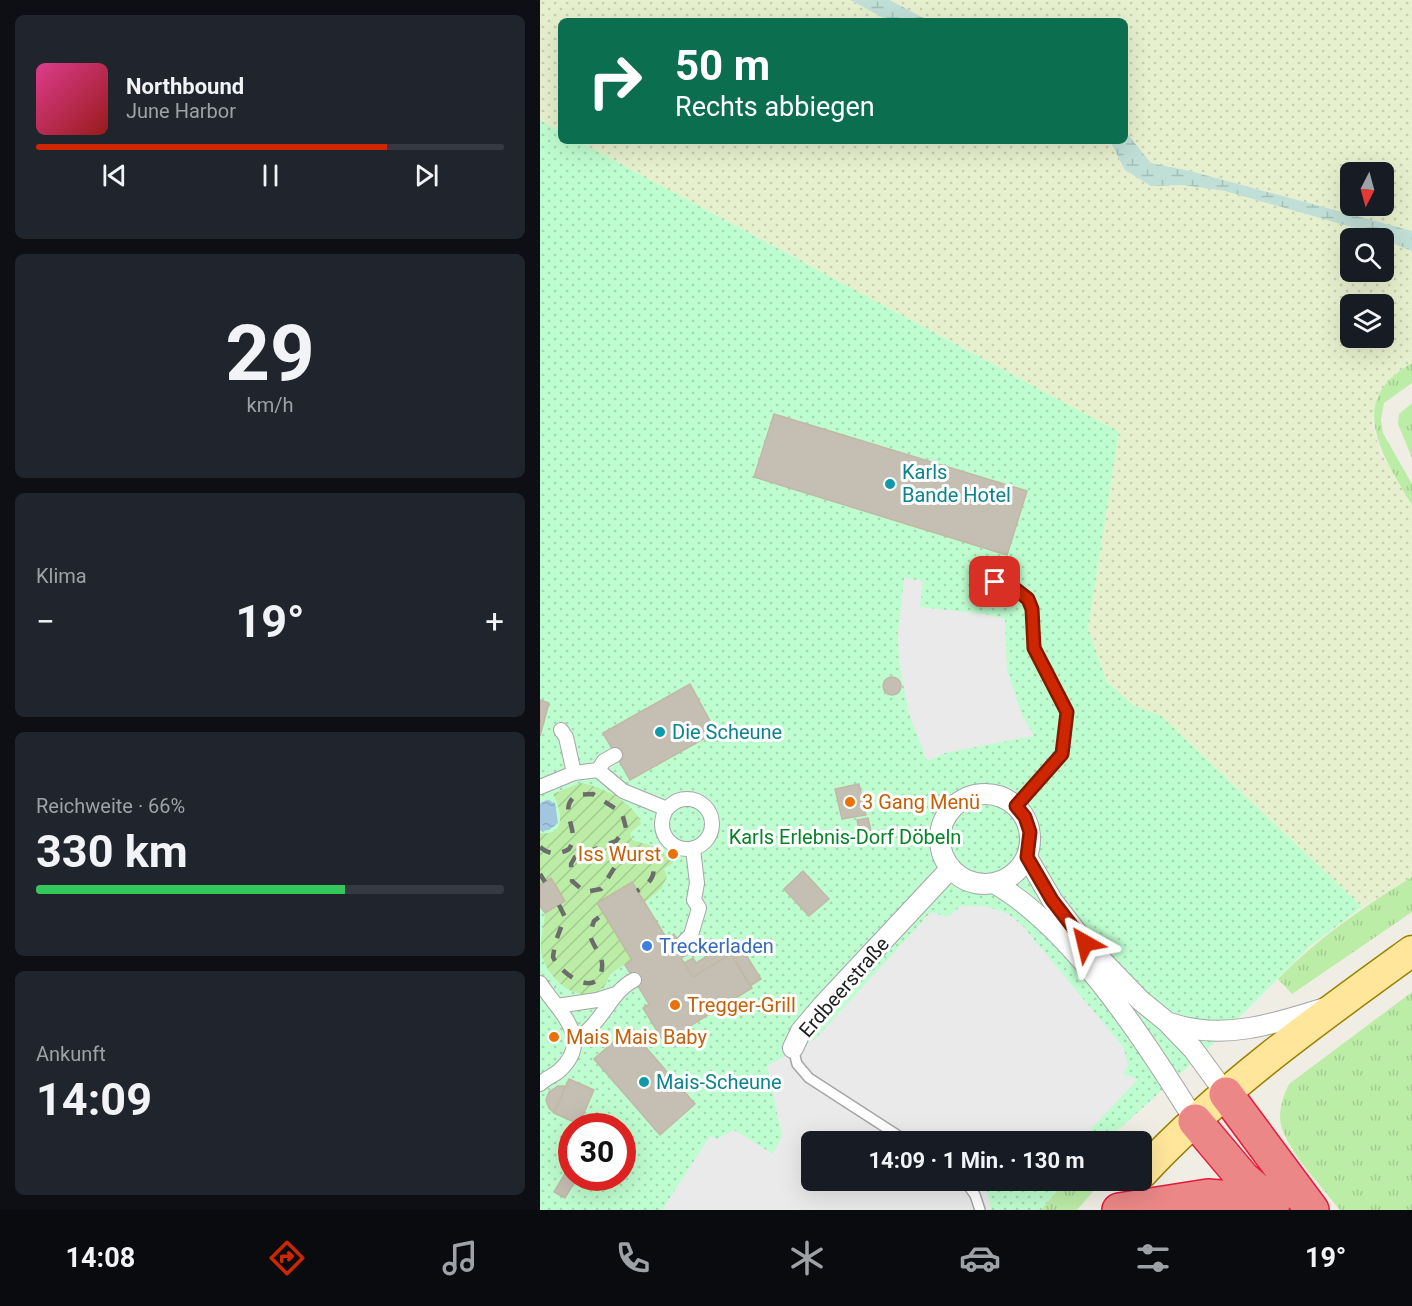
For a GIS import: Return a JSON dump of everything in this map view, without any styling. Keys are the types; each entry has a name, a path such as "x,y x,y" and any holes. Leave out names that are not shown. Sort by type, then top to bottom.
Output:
{"highway":[{"path":"1226,1094 1312,1210"},
{"path":"1195,1121 1244,1178 1275,1205"},
{"path":"1119,1210 1208,1196 1275,1205"}],"main road":[{"path":"1152,1163 1226,1094 1341,1002 1412,951"},
{"path":"1107,1210 1125,1191"}],"street":[{"path":"561,730 566,737 574,773"},
{"path":"598,770 604,761 615,755"},
{"path":"540,787 574,773 598,770 623,791 667,809"},
{"path":"989,794 1006,800 1016,806 1025,817 1030,832 1027,857 1014,874 994,883 970,882 951,868 942,852 941,835 946,818 957,805 972,796 989,794"},
{"path":"688,799 700,802 709,810 713,822 711,834 704,844 693,849 681,849 670,843 663,833 662,821 667,809 676,801 688,799"},
{"path":"681,945 691,935 699,908 694,900 697,883 693,849"},
{"path":"1027,857 1052,900 1085,943 1140,1000 1167,1022 1193,1049 1226,1094"},
{"name":"Erdbeerstraße","path":"793,1048 801,1031 823,1005 951,868"},
{"path":"994,883 1038,915 1115,1003 1161,1065 1195,1121"},
{"path":"540,1084 566,1063 575,1041 599,1021 616,994 634,980"},
{"path":"540,983 572,1026 575,1041"},
{"path":"557,1006 597,1000 616,994"},
{"path":"1167,1022 1193,1031 1234,1031 1341,1002"}],"lane":[{"path":"980,580 1009,584 1028,599 1032,609 1034,648 1067,712 1062,754 1016,806"},
{"name":"Erdbeerstraße","path":"793,1048 797,1064 809,1078 891,1131"},
{"path":"972,1191 980,1210"}],"green space":[{"path":"540,0 850,0 883,18 558,18 558,130 540,120"},
{"path":"850,0 890,0 923,18 883,18"},
{"path":"890,0 1412,0 1412,231 1356,216 1394,216 1394,162 1340,162 1340,212 1190,171 1151,163 1128,135 1128,18 923,18"},
{"name":"Karls Erlebnis-Dorf Döbeln","path":"540,120 558,130 558,144 584,144 1119,432 1088,629 1107,682 1133,705 1161,716 1362,907 1309,947 1214,1043 1117,1131 801,1131 801,1191 1057,1191 1041,1210 540,1210"},
{"path":"1128,135 1151,163 1190,171 1340,212 1340,216 1356,216 1412,231 1412,251 1394,244 1394,228 1355,228 1225,191 1183,185 1151,186 1125,170 1112,144 1128,144"},
{"path":"584,144 1112,144 1125,170 1151,186 1183,185 1225,191 1355,228 1340,228 1340,282 1394,282 1394,244 1412,251 1412,363 1396,373 1378,397 1372,423 1380,452 1412,505 1412,877 1362,907 1161,717 1133,705 1107,682 1088,629 1119,432"},
{"path":"1412,363 1412,383 1384,403 1381,419 1383,433 1412,484 1412,505 1381,449 1374,412 1379,394 1391,378"},
{"path":"1412,403 1412,458 1398,424 1399,414"},
{"path":"580,783 607,792 632,809 641,824 630,833 632,840 652,846 673,863 664,869 667,877 661,889 645,902 631,882 597,903 632,960 614,972 602,988 592,993 582,994 563,986 548,970 543,960 541,946 545,913 564,901 551,879 540,885 540,833 555,831 560,821 559,808 553,794"},
{"path":"1412,877 1412,912 1292,994 1278,979 1342,924"},
{"path":"1412,992 1412,1210 1340,1210 1298,1158 1285,1136 1280,1120 1283,1099 1289,1084"},
{"path":"1057,1191 1093,1191 1077,1210 1041,1210"}],"shaded area":[{"path":"904,578 923,581 920,607 984,614 1005,619 1007,670 1022,715 1034,736 945,753 927,761 909,714 899,661 898,633"},
{"path":"961,906 985,906 1007,913 1022,925 1124,1048 1128,1066 1122,1074 1138,1079 1089,1131 801,1131 801,1191 987,1191 991,1210 662,1210 710,1136 717,1139 734,1130 773,1154 782,1136 767,1066 816,1038 931,912 947,917"}],"water":[{"path":"547,800 555,803 558,823 549,830 540,831 540,803"}],"building":[{"name":"Karls Bande Hotel","path":"774,414 1027,491 1007,555 754,477"},
{"path":"888,677 896,677 901,682 899,693 888,695 883,690 883,682"},
{"name":"Die Scheune","path":"690,684 716,732 630,780 603,733"},
{"path":"540,700 549,703 540,736"},
{"path":"859,784 866,815 842,819 835,789"},
{"path":"868,818 872,836 861,838 857,820"},
{"path":"803,871 829,899 809,916 784,889"},
{"path":"551,878 565,901 545,913 540,906 540,885"},
{"path":"632,882 667,939 674,934 687,955 681,958 693,977 731,954 752,988 664,1042 643,1008 649,1004 625,965 632,960 597,903"},
{"path":"736,939 761,979 750,986 731,954 693,977 684,963 693,958 696,963"},
{"name":"Mais-Scheune","path":"629,1028 695,1104 660,1135 594,1059"},
{"path":"569,1079 594,1090 584,1113 554,1113"},
{"path":"558,1086 566,1086 554,1113 546,1100 549,1092"},
{"path":"558,1185 558,1191 569,1191 565,1198 554,1192"}],"railway":[{"path":"540,847 547,852 554,853 569,849 573,835 568,814 570,801 576,795 593,794 622,813 626,828 616,841 575,857 571,864 572,881 585,892 601,889 623,854 638,851 650,857 653,873 650,881 637,891"},
{"path":"540,874 545,882"},
{"path":"559,905 565,917 555,943 553,957 563,970 579,981 587,983 594,982 599,977 602,968 601,959 590,933 594,921 603,914"}],"place":[{"name":"Karls Bande Hotel","path":"890,484"},
{"name":"Die Scheune","path":"660,732"},
{"name":"3 Gang Menü","path":"850,802"},
{"name":"Iss Wurst","path":"673,854"},
{"name":"Treckerladen","path":"647,946"},
{"name":"Tregger-Grill","path":"675,1005"},
{"name":"Mais Mais Baby","path":"554,1037"},
{"name":"Mais-Scheune","path":"644,1082"}],"route":[{"path":"995,582 1009,584 1028,599 1032,609 1034,648 1067,712 1062,754 1016,806 1025,817 1030,832 1027,857 1052,900 1085,943"}]}
